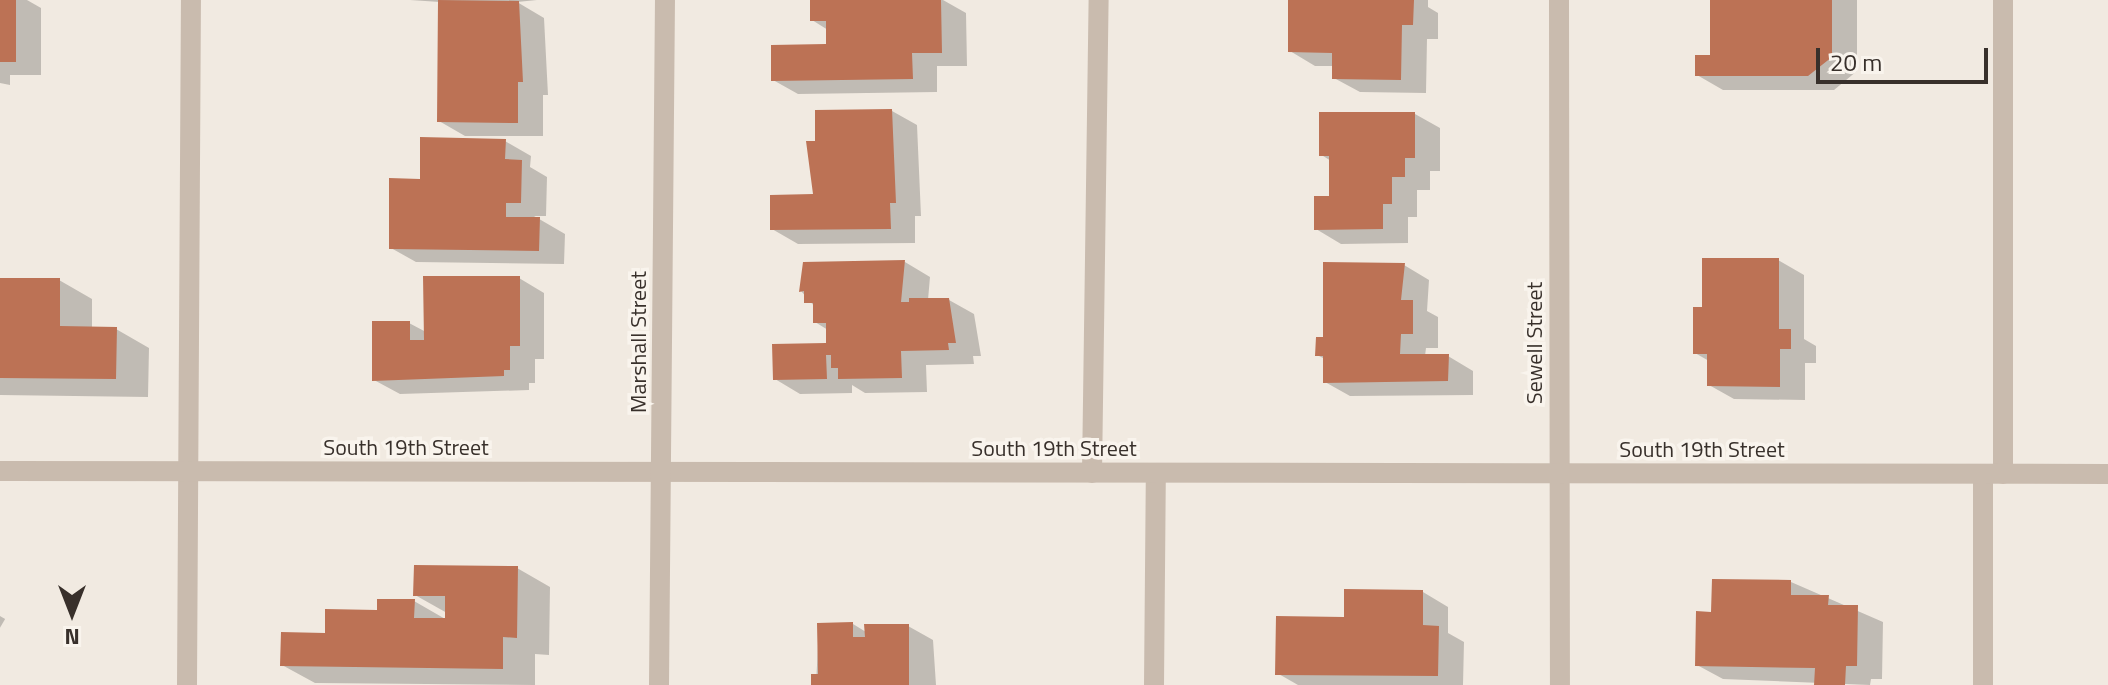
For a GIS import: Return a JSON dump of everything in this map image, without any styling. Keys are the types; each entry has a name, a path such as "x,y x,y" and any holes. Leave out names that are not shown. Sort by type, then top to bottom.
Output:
{"street":[{"path":"187,685 191,0"},
{"name":"Marshall Street","path":"659,685 665,0"},
{"path":"1092,473 1099,0"},
{"name":"Sewell Street","path":"1559,0 1560,685"},
{"path":"1983,685 1993,474 2003,0"},
{"name":"South 19th Street","path":"0,471 2108,474"},
{"path":"1154,685 1156,473"}],"building":[{"path":"0,0 16,0 16,62 0,62"},
{"path":"438,0 519,1 523,82 518,82 518,123 437,122"},
{"path":"810,0 941,0 942,53 912,53 913,79 771,81 771,45 826,44 826,21 810,21"},
{"path":"1288,0 1414,0 1413,25 1402,25 1401,80 1332,79 1332,53 1288,52"},
{"path":"1710,0 1832,0 1832,57 1808,76 1695,76 1695,55 1710,55"},
{"path":"892,109 896,203 890,203 891,229 770,230 770,195 813,194 806,141 815,141 815,110"},
{"path":"1319,112 1415,112 1415,158 1405,158 1405,177 1392,177 1392,204 1383,204 1383,229 1314,230 1314,196 1329,196 1329,156 1319,156"},
{"path":"420,137 506,139 505,159 522,160 521,203 506,203 506,217 540,217 539,251 389,249 389,178 420,179"},
{"path":"1702,258 1779,258 1779,329 1791,329 1791,349 1780,349 1780,387 1707,386 1707,354 1693,354 1693,307 1702,307"},
{"path":"905,260 901,302 909,302 909,298 949,298 956,343 948,343 949,350 901,351 902,378 838,379 838,368 831,368 831,355 826,355 827,379 773,380 772,344 826,343 826,323 813,323 813,303 804,303 804,291 799,292 803,262"},
{"path":"1323,262 1405,263 1401,300 1413,300 1413,334 1401,334 1400,354 1449,354 1448,381 1323,383 1323,356 1315,356 1316,337 1323,337"},
{"path":"423,276 520,276 520,346 510,346 510,370 504,370 504,376 372,381 372,321 410,321 410,340 424,340"},
{"path":"0,278 60,278 60,326 117,327 116,379 0,378"},
{"path":"414,565 518,566 517,638 503,637 503,669 280,666 281,632 325,633 325,609 377,610 377,599 415,599 414,618 445,618 445,596 413,596"},
{"path":"1712,579 1791,580 1791,595 1829,595 1828,605 1858,605 1857,666 1846,666 1845,685 1814,685 1815,668 1695,666 1696,611 1711,612"},
{"path":"1344,589 1423,590 1423,625 1439,626 1438,676 1275,675 1276,616 1344,617"},
{"path":"853,622 853,637 865,637 864,624 909,624 909,685 811,685 811,674 818,674 817,623"}]}
